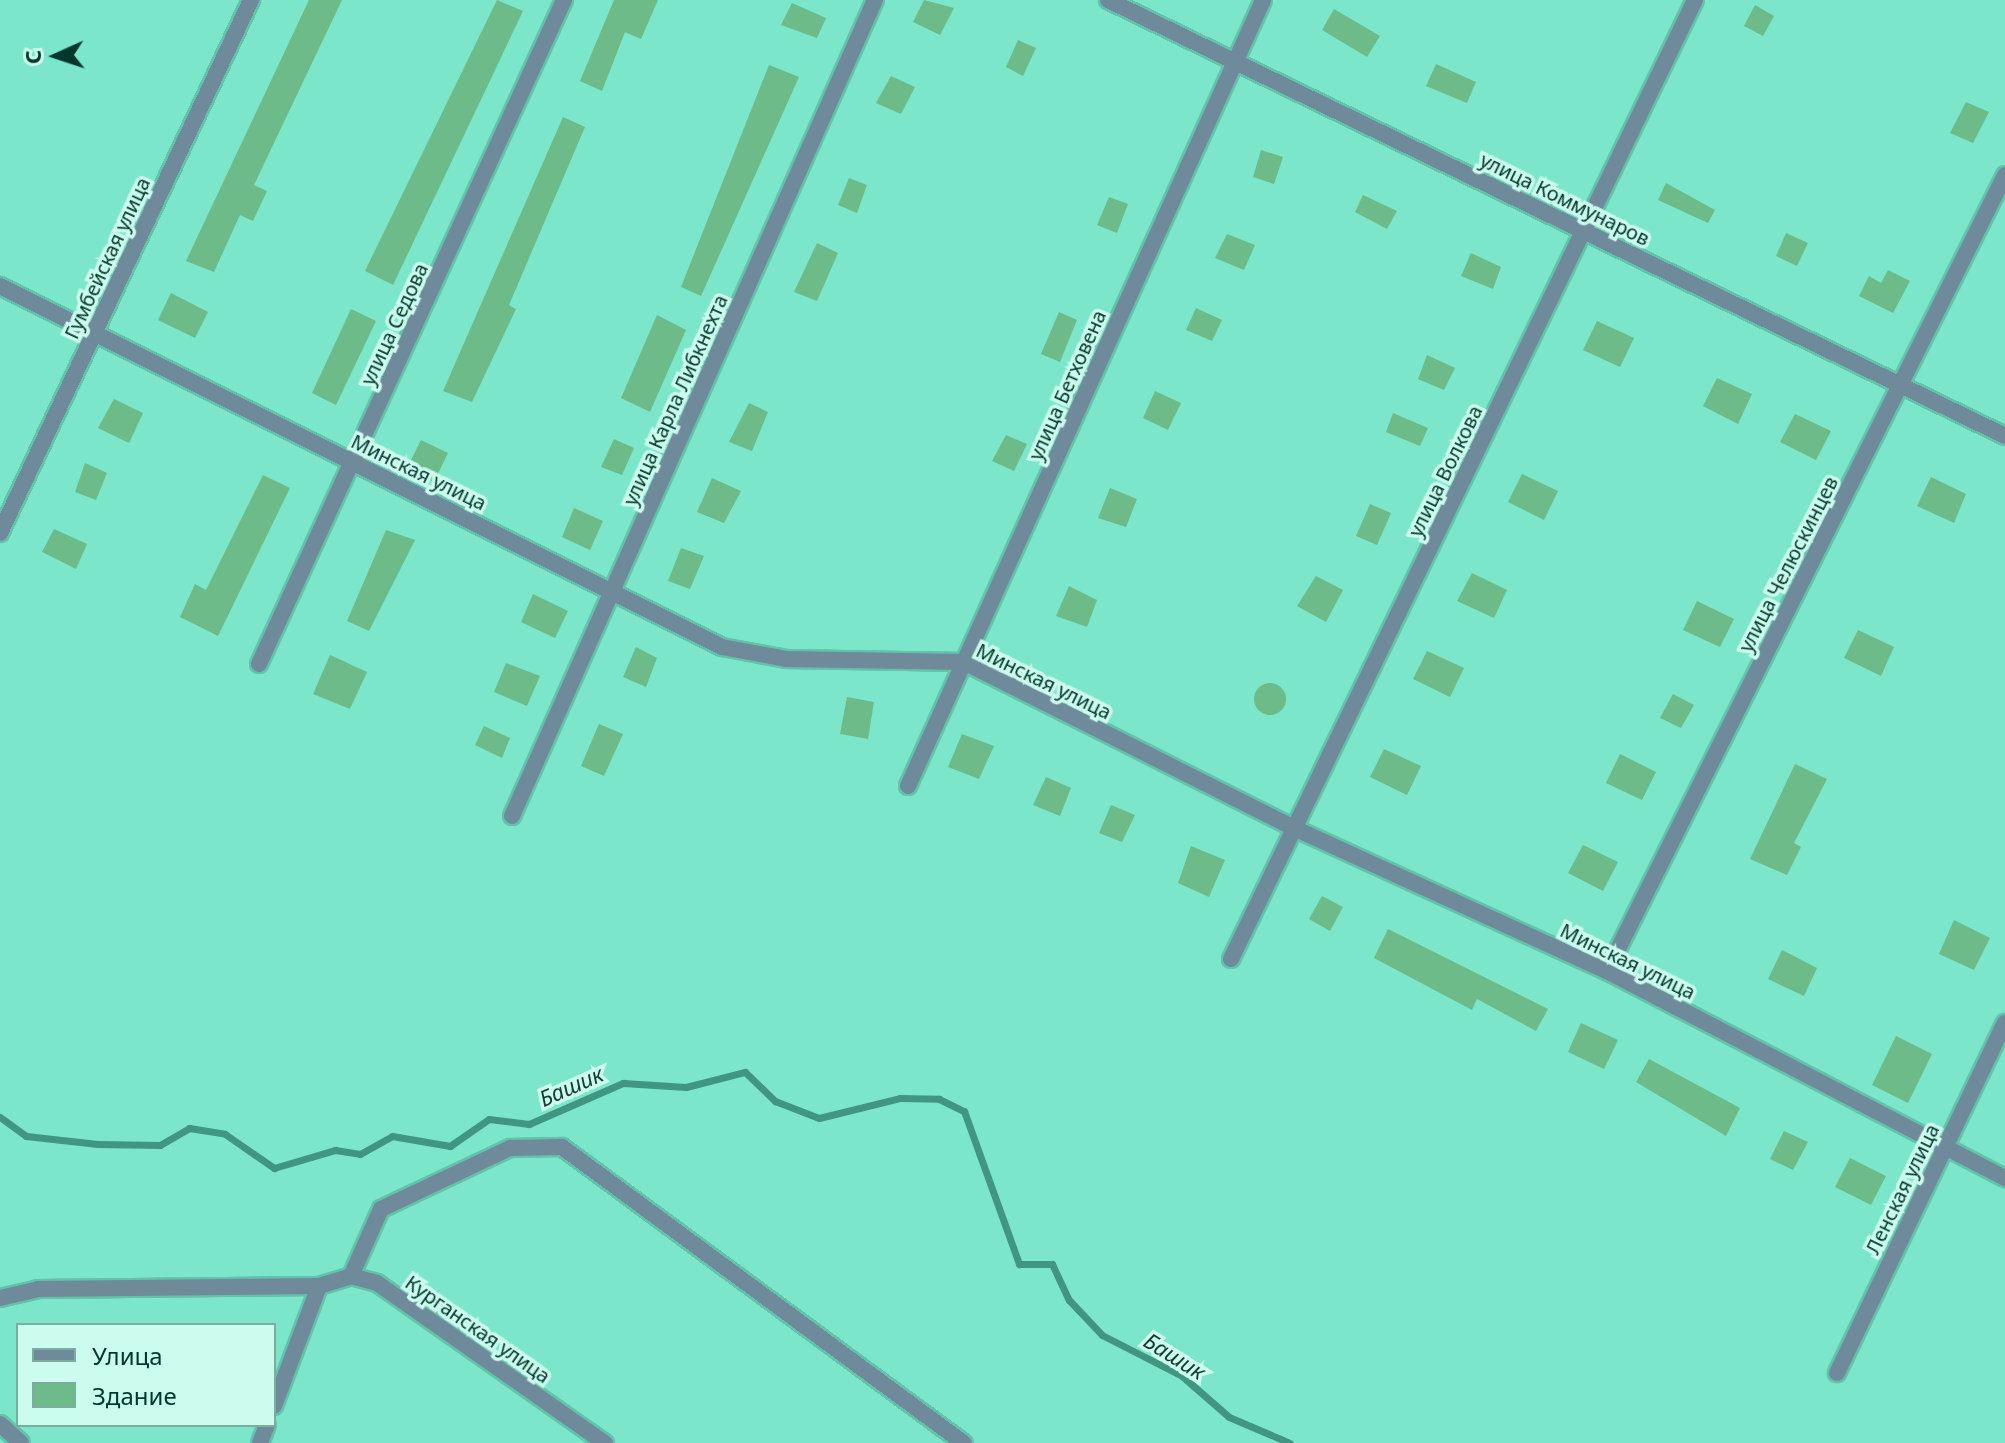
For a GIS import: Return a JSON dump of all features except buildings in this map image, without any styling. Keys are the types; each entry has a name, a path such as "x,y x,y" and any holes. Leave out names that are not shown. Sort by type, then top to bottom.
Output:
{"street":[{"name":"Гумбейская улица","path":"0,533 251,0"},
{"name":"улица Седова","path":"259,664 564,0"},
{"name":"улица Карла Либкнехта","path":"512,816 875,0"},
{"name":"улица Коммунаров","path":"1108,0 2005,436"},
{"name":"улица Бетховена","path":"908,786 1263,0"},
{"name":"улица Волкова","path":"1231,959 1695,0"},
{"name":"улица Челюскинцев","path":"1607,971 2005,175"},
{"name":"Минская улица","path":"0,286 93,335 613,588 722,647 786,659 964,662 1294,828 1607,971 2005,1178"},
{"name":"Ленская улица","path":"1837,1373 2005,1023"},
{"path":"0,1298 38,1289 319,1286 351,1276 381,1209 510,1148 562,1147 964,1443"},
{"name":"Курганская улица","path":"351,1276 377,1283 605,1443"},
{"path":"276,1401 319,1286"},
{"path":"0,1424 21,1443"}],"waterway":[{"name":"Башик","path":"0,1117 26,1136 98,1144 160,1145 189,1128 225,1134 274,1168 335,1150 360,1154 392,1136 450,1146 489,1119 529,1124 623,1083 686,1087 745,1072 775,1101 819,1118 900,1098 939,1099 964,1111 1019,1264 1052,1264 1069,1300 1102,1335 1182,1376 1229,1417 1290,1443"}]}
